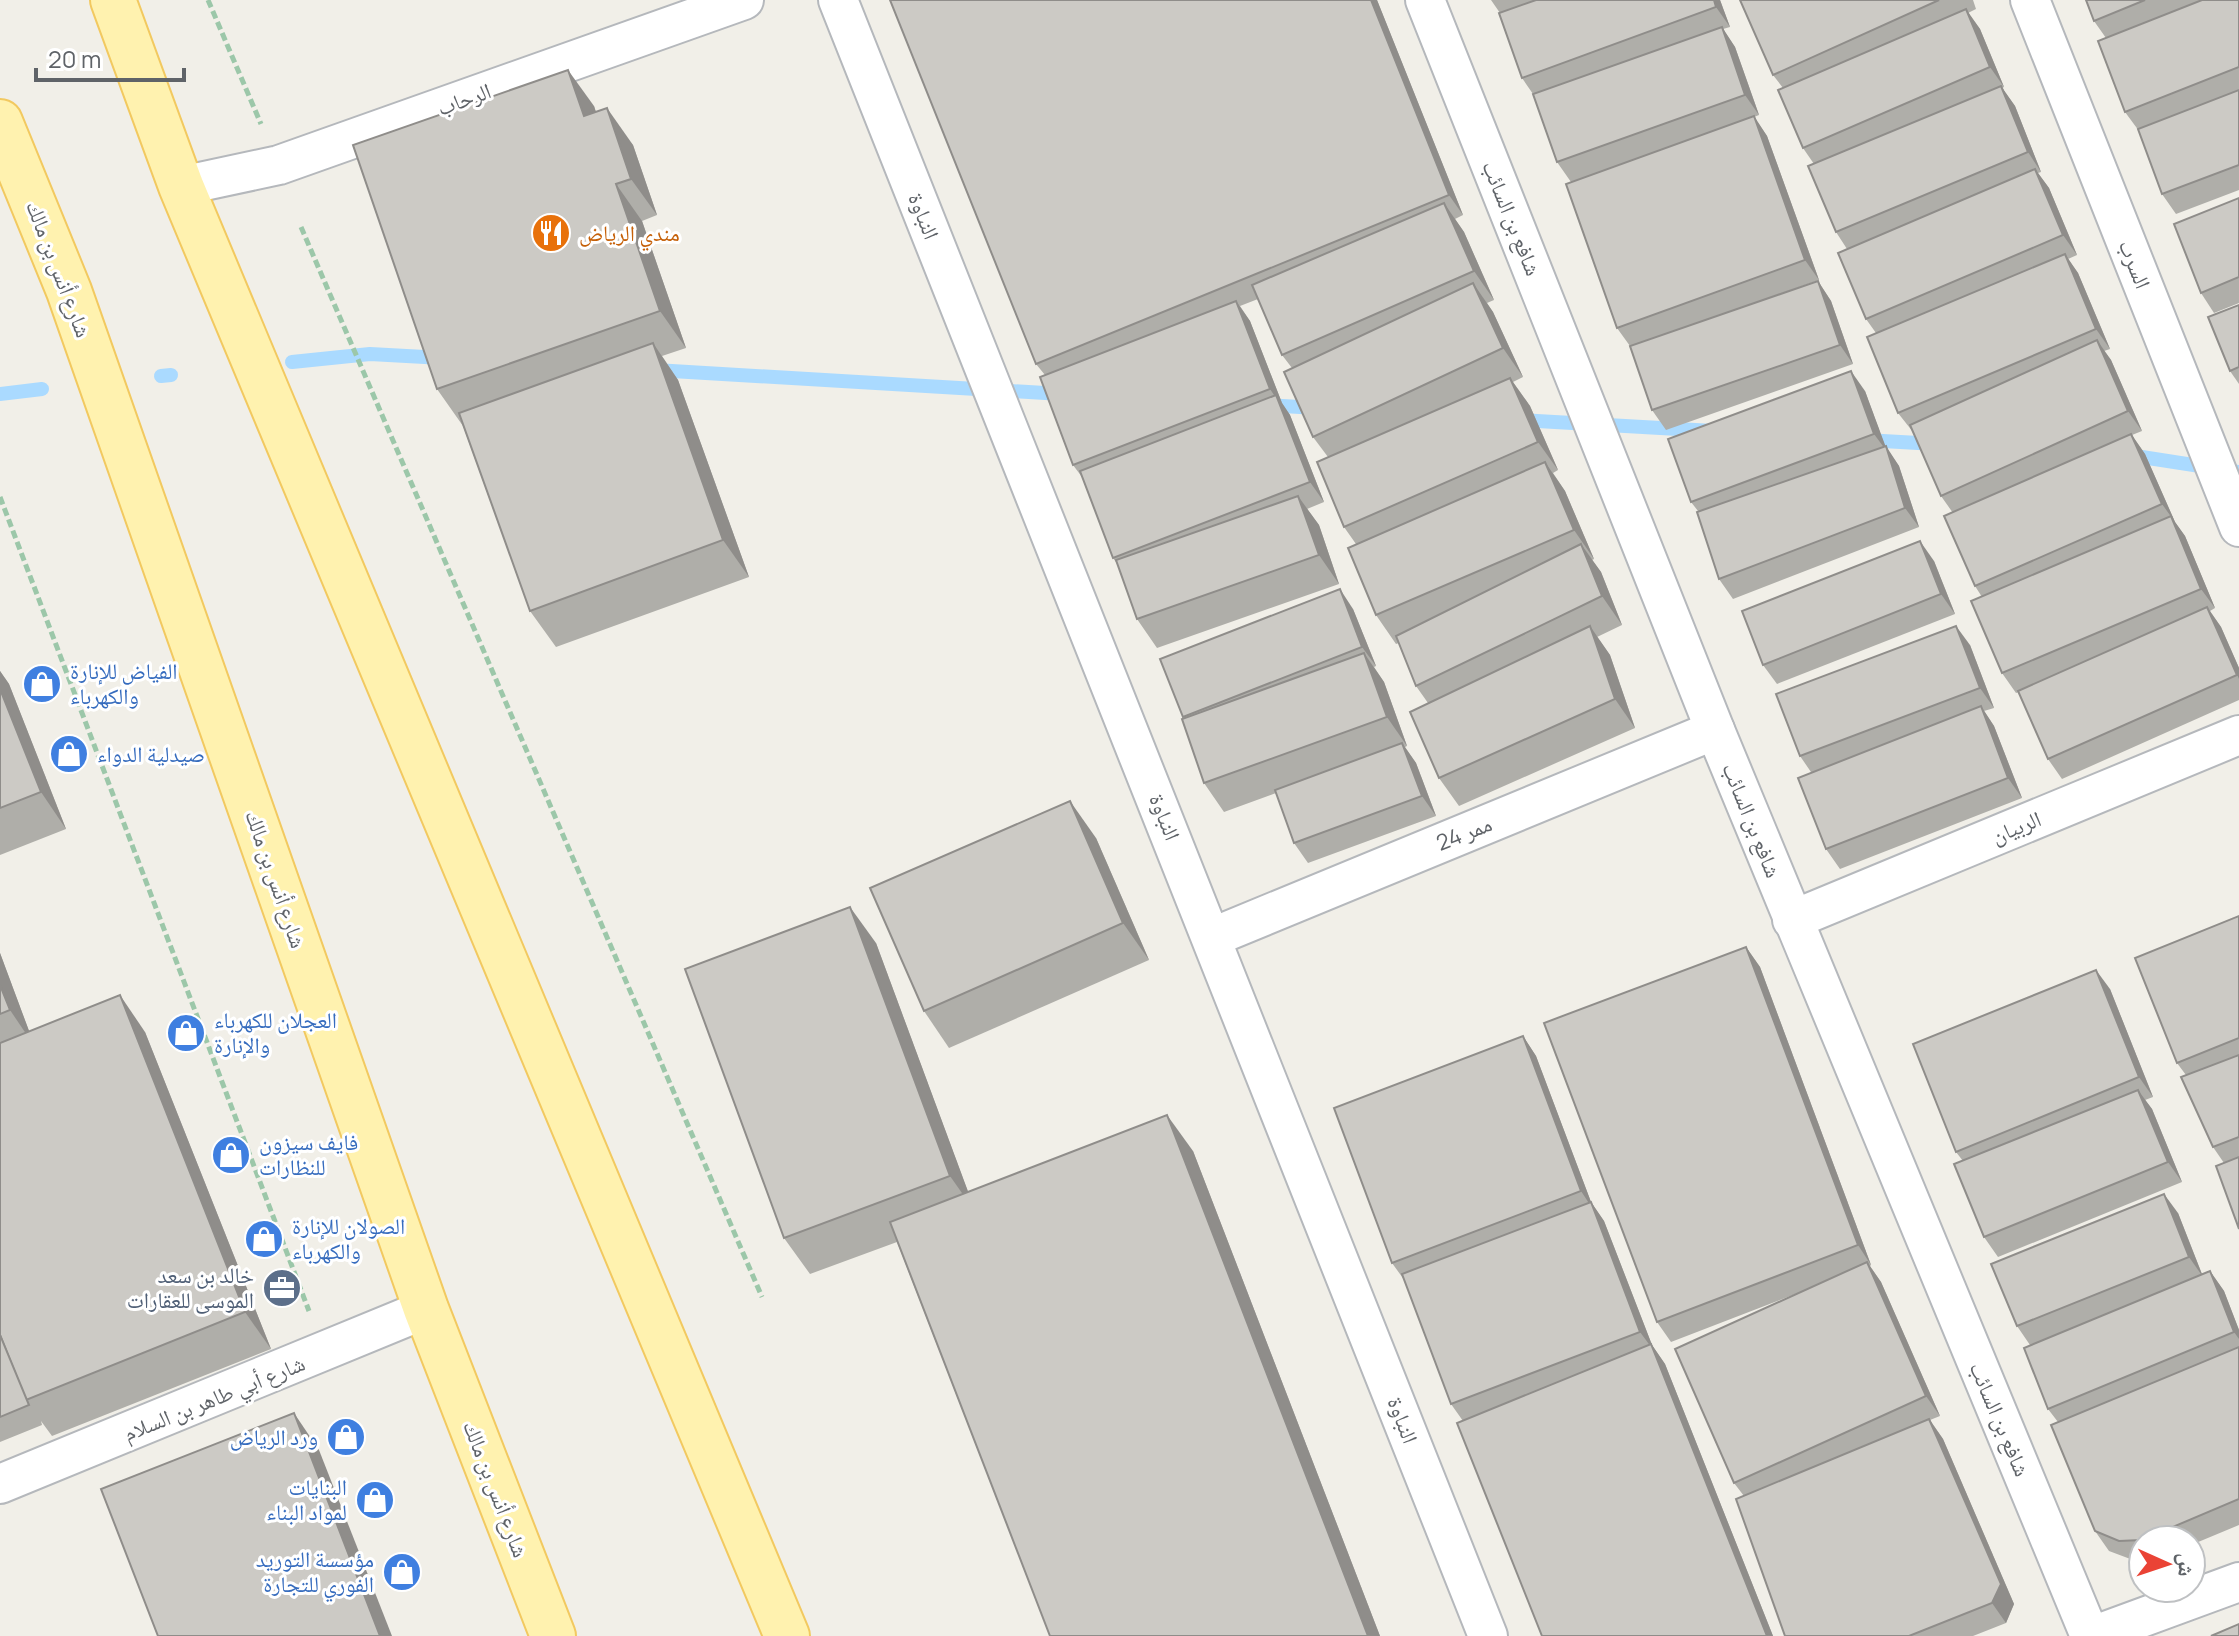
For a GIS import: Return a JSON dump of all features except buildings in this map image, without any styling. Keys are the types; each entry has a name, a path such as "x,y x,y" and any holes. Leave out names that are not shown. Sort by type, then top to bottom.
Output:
{"main road":[{"path":"113,0 181,186 787,1636"},
{"name":"شارع أنس بن مالك","path":"0,122 69,291 426,1309 553,1636"}],"street":[{"name":"الرحاب","path":"181,186 279,165 744,0"},
{"name":"النباوة","path":"838,0 1213,937 1488,1636"},
{"name":"شافع بن السائب","path":"1425,0 1792,920 2091,1636"},
{"name":"السرب","path":"2030,0 2239,527"},
{"name":"ممر 24","path":"1213,937 1715,730"},
{"name":"الربيان","path":"1792,920 2239,735"},
{"name":"شارع أبي طاهر بن السلام","path":"0,1484 426,1309"},
{"path":"2091,1636 2239,1582"}],"path":[{"path":"208,0 279,165"},
{"path":"301,227 762,1297"},
{"path":"0,497 325,1353"}],"waterway":[{"path":"292,362 370,354 443,358"},
{"path":"655,370 1062,394"},
{"path":"161,376 171,375"},
{"path":"0,394 42,389"},
{"path":"1266,405 1317,408"},
{"path":"1518,420 1713,431"},
{"path":"1865,440 1936,444"},
{"path":"2129,455 2239,472"}],"place":[{"name":"مندي الرياض","path":"551,233"},
{"name":"الفياض للإنارة والكهرباء","path":"42,684"},
{"name":"صيدلية الدواء","path":"69,754"},
{"name":"العجلان للكهرباء والإنارة","path":"186,1033"},
{"name":"فايف سيزون للنظارات","path":"231,1155"},
{"name":"الصولان للإنارة والكهرباء","path":"264,1239"},
{"name":"خالد بن سعد الموسى للعقارات","path":"282,1288"},
{"name":"ورد الرياض","path":"346,1437"},
{"name":"البنايات لمواد البناء","path":"375,1500"},
{"name":"مؤسسة التوريد الفوري للتجارة","path":"402,1572"}]}
